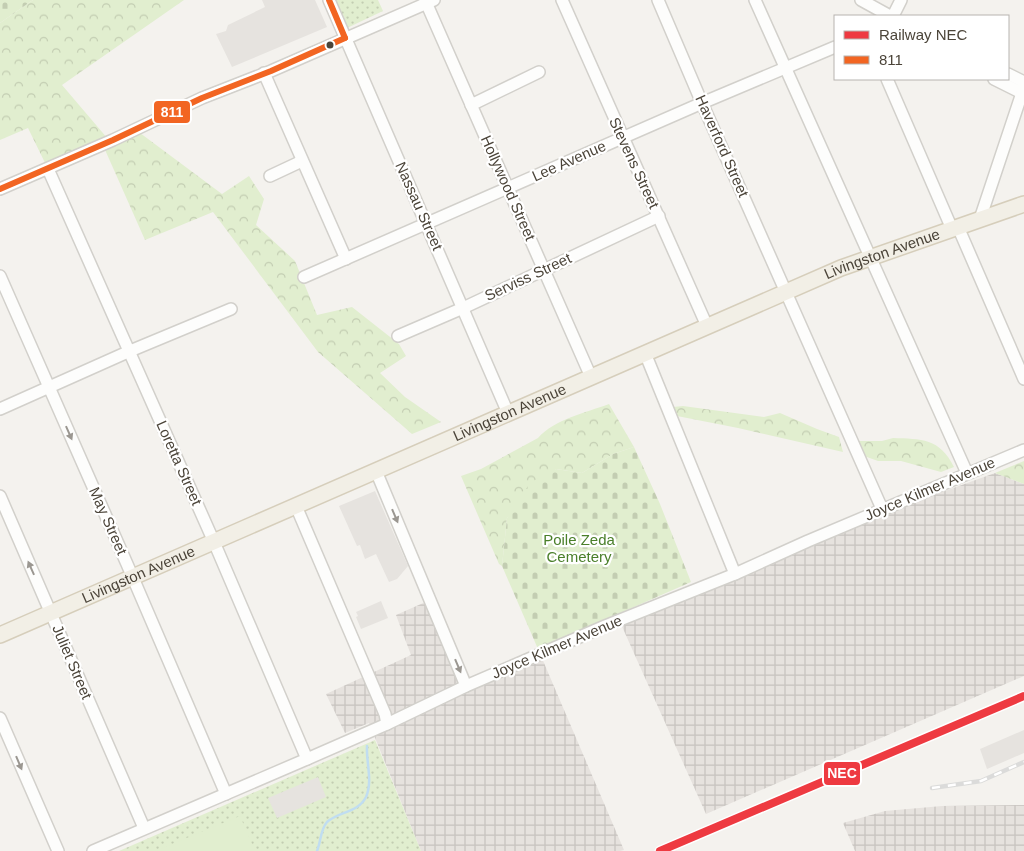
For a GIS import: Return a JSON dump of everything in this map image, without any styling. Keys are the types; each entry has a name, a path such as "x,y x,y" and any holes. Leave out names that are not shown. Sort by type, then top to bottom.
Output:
{"main road":[{"name":"Livingston Avenue","path":"0,635 786,292 870,257 1024,204"}],"street":[{"name":"Nassau Street","path":"329,0 508,413"},
{"name":"Stevens Street","path":"562,0 622,138 708,326"},
{"name":"Haverford Street","path":"658,0 883,510"},
{"path":"755,0 967,473"},
{"path":"861,0 889,15"},
{"path":"892,15 901,0"},
{"path":"0,189 202,98 264,74 428,1"},
{"name":"Hollywood Street","path":"428,1 471,105 591,376"},
{"name":"Lee Avenue","path":"304,277 834,46"},
{"path":"471,105 539,72"},
{"path":"264,74 346,259"},
{"path":"1009,75 1023,88"},
{"path":"887,80 1024,379"},
{"path":"997,80 1023,88"},
{"path":"980,219 1023,88"},
{"path":"270,176 302,161"},
{"name":"Loretta Street","path":"48,169 214,542 307,759"},
{"name":"Serviss Street","path":"398,336 463,308 659,216"},
{"name":"May Street","path":"0,276 226,794"},
{"path":"0,409 130,351 231,310"},
{"path":"645,353 735,574"},
{"name":"Joyce Kilmer Avenue","path":"93,851 387,724 466,686 643,610 735,574 808,540 1024,450"},
{"path":"376,471 466,686"},
{"name":"Juliet Street","path":"0,496 144,828"},
{"path":"296,506 385,714 387,724"},
{"path":"0,718 58,851"}],"shaded area":[{"path":"262,0 315,0 327,27 232,67 216,34 226,31 228,25 265,7"},
{"path":"995,473 1024,484 1024,676 706,814 620,622 820,536"},
{"path":"375,491 408,566 397,579 389,582 376,554 365,559 360,545 357,546 339,506"},
{"path":"430,600 470,687 541,656 624,850 421,851 369,723 345,733 326,694 411,655 396,615"},
{"path":"381,601 388,618 361,629 356,612"},
{"path":"1024,730 1024,753 987,769 980,749"},
{"path":"318,777 326,797 277,818 268,798"},
{"path":"1024,805 1024,851 855,851 843,823 885,811 942,806"}],"green space":[{"path":"0,0 33,0 0,23"},
{"path":"33,0 184,0 62,85 108,139 136,130 222,194 249,176 264,199 256,225 295,261 317,315 352,307 399,344 406,356 380,373 405,397 441,422 412,434 318,352 213,212 145,240 102,143 48,169 28,128 0,140 0,23"},
{"path":"334,0 378,0 383,11 347,28"},
{"path":"609,404 634,447 613,454 582,473 556,469 507,518 502,566 499,564 461,476 481,469 538,438 545,431 562,421"},
{"path":"683,406 764,417 780,413 839,437 843,452 677,416 673,407"},
{"path":"893,438 921,440 936,445 949,457 954,467 941,472 901,461 878,461 864,456 859,441 882,441"},
{"name":"Poile Zeda Cemetery","path":"634,447 660,504 691,582 538,649 502,566 507,518 530,483 556,469 582,473 613,454"},
{"path":"1024,461 1024,484 995,473"},
{"path":"375,740 421,851 119,851"},
{"path":"240,816 255,851 155,851"}],"waterway":[{"path":"317,851 327,822 358,806 366,797 369,785 367,746"}],"railway":[{"path":"932,788 981,781 1024,762"}],"rail line":[{"name":"NEC","path":"660,851 1024,696"}],"transit line":[{"name":"811","path":"329,0 345,38"},
{"name":"811","path":"0,189 113,140 202,98 271,71 345,38"}]}
